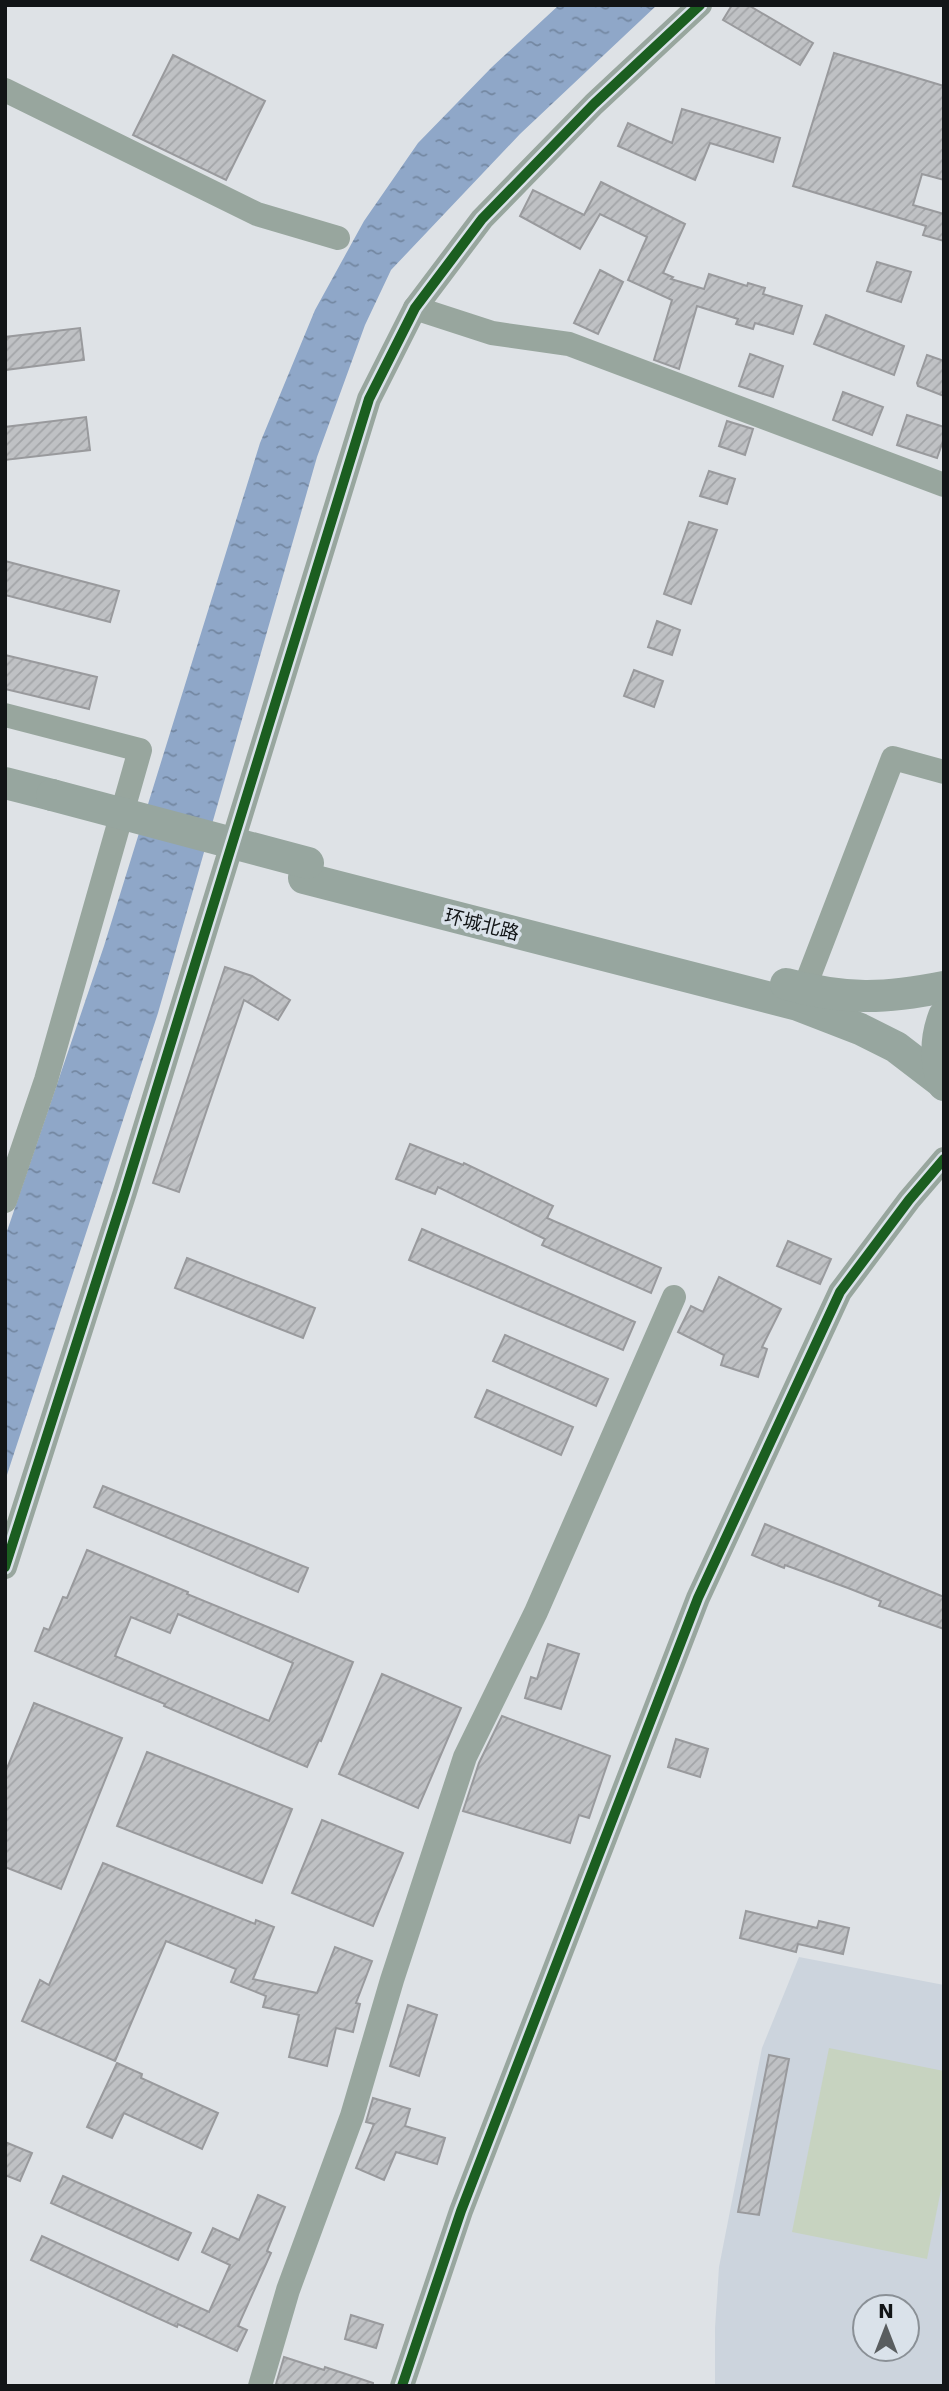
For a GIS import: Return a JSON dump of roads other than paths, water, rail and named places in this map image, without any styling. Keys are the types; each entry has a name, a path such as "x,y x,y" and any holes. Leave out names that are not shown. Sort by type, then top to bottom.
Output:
{"main road":[{"name":"环城北路","path":"5,783 50,803 798,1005 860,1029 896,1047 943,1084"},
{"name":"环城北路","path":"5,801 50,803"},
{"name":"环城北路","path":"306,870 846,997 899,996 944,987"},
{"path":"943,1084 936,1047 944,1016"}],"street":[{"path":"5,1567 125,1192 369,399 415,308 482,219 594,104 700,5"},
{"path":"5,90 257,214 338,238"},
{"path":"415,308 492,333 569,344 944,485"},
{"path":"5,715 140,750 46,1080 5,1200"},
{"path":"804,989 893,758 944,772"},
{"path":"402,2386 461,2211 698,1598 840,1292 909,1200 944,1159"},
{"path":"260,2386 288,2290 352,2116 392,1980 465,1757 536,1612 674,1297"}],"water":[{"path":"559,5 657,5 520,134 391,270 365,325 317,457 158,1013 5,1481 5,1237 104,946 260,443 315,310 364,221 418,143 492,67"}]}
